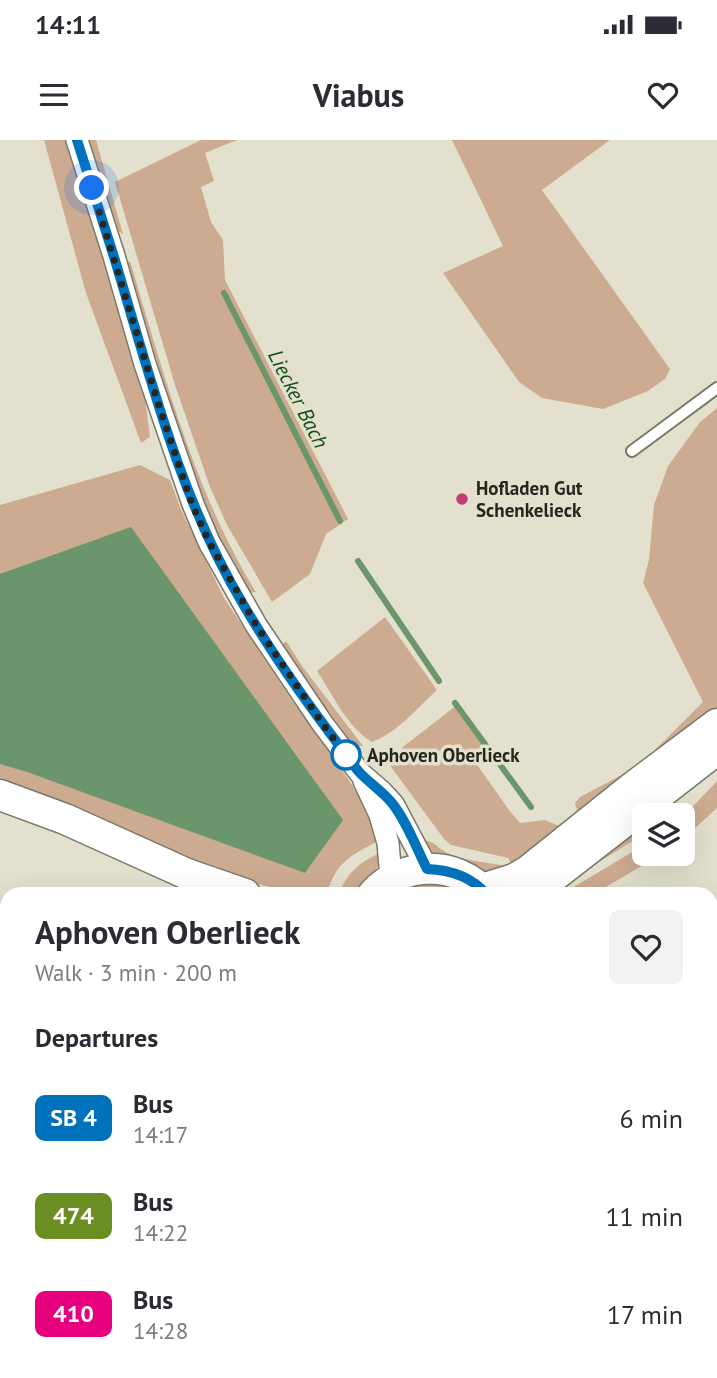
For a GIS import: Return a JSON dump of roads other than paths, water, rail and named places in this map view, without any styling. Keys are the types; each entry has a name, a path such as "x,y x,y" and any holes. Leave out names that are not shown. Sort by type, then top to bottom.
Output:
{"main road":[{"path":"496,887 528,871 717,724"},
{"path":"540,887 717,749"},
{"path":"0,795 65,819 187,874 225,887"},
{"path":"382,886 412,870 427,869 443,870 462,876 477,887"}],"street":[{"path":"77,140 145,364 188,493 209,542 256,625 322,723 360,773 380,815 388,843 382,886"},
{"path":"360,773 393,804 427,869"}],"lane":[{"path":"632,451 717,388"}],"waterway":[{"name":"Liecker Bach","path":"224,293 340,521"},
{"name":"Liecker Bach","path":"358,561 439,681"},
{"name":"Liecker Bach","path":"455,703 531,807"}],"place":[{"name":"Hofladen Gut Schenkelieck","path":"462,499"},
{"name":"Aphoven Oberlieck","path":"346,755"}]}
